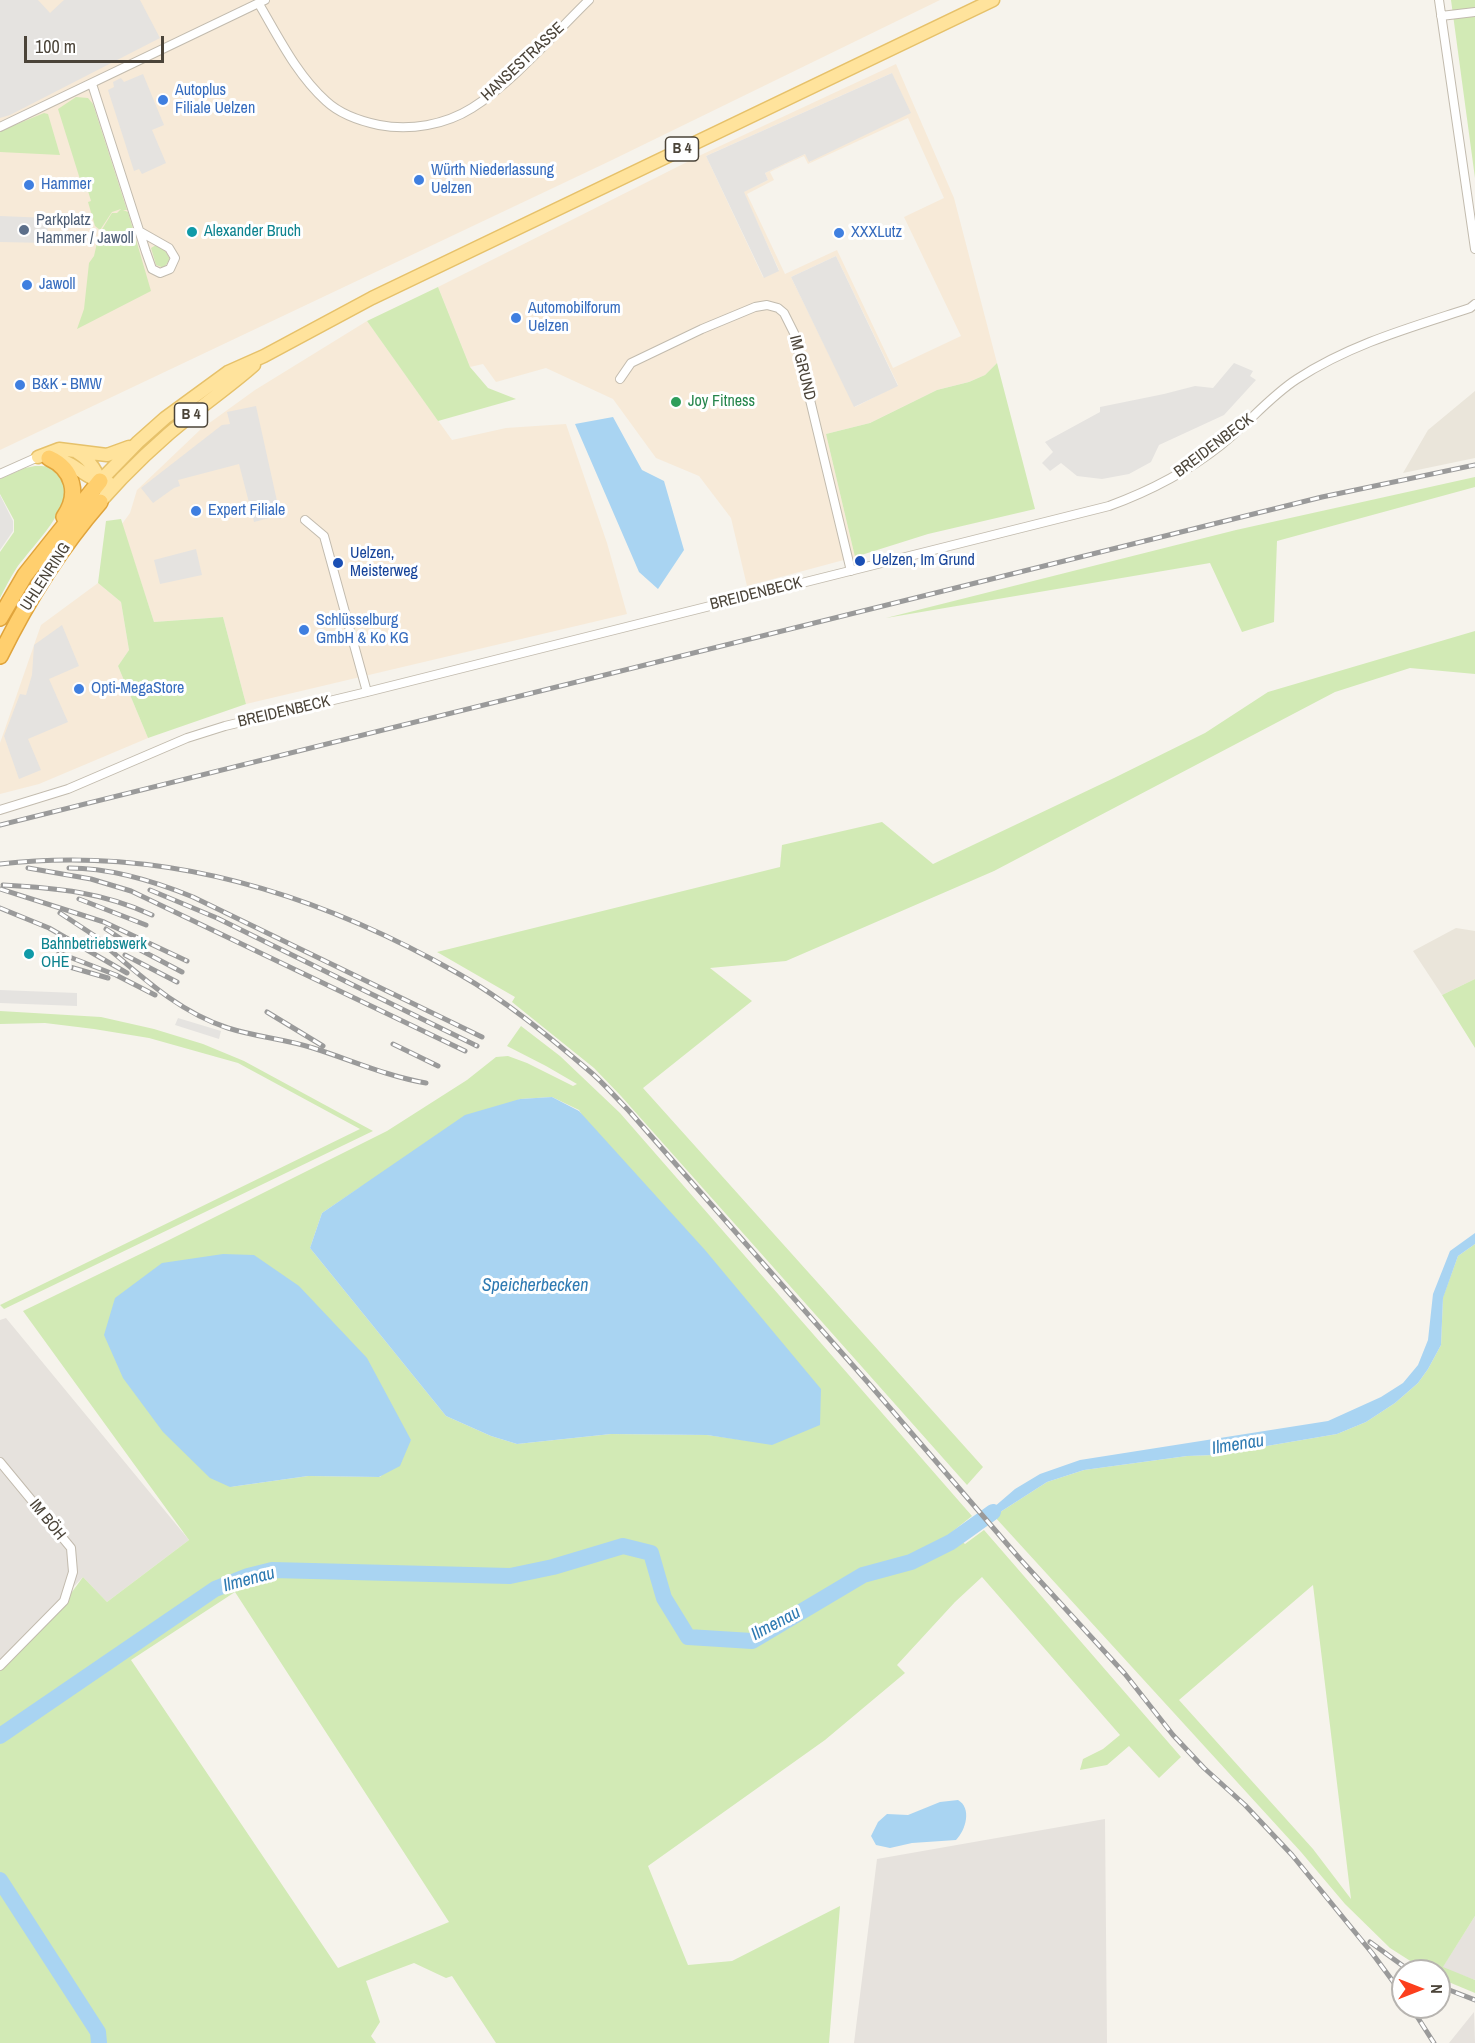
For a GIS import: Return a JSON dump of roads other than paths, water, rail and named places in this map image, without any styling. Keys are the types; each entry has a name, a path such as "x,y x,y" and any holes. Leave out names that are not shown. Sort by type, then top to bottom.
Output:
{"highway":[{"path":"25,575 68,511 72,501 73,485 70,475 58,463 43,457"},
{"name":"UHLENRING","path":"0,618 25,575 100,482"},
{"name":"UHLENRING","path":"0,656 48,571 100,502"}],"main road":[{"name":"B 4","path":"100,482 138,442 204,388 228,372 264,356 372,298 993,0"},
{"name":"B 4","path":"100,502 172,431 264,356"},
{"path":"43,457 59,449 111,454 138,442"},
{"path":"77,452 91,464 100,482 100,502"},
{"path":"43,457 73,464 89,478 100,482 122,478"}],"street":[{"name":"HANSESTRASSE","path":"262,2 302,76 326,101 358,121 395,128 432,125 471,109 511,77 589,0"},
{"path":"1439,0 1475,249"},
{"path":"0,127 262,2"},
{"path":"1441,16 1475,12"},
{"path":"92,84 139,231 152,269 160,273 170,269 175,258 169,248 139,231"},
{"name":"BREIDENBECK","path":"0,810 68,789 187,738 215,729 1109,506 1139,495 1191,468 1294,381 1338,354 1368,341 1470,308 1475,304"},
{"name":"IM GRUND","path":"620,378 631,363 755,307 773,306 784,313 794,333 851,571"},
{"path":"0,474 43,457"},
{"path":"305,520 324,536 367,692"},
{"name":"IM BÖH","path":"0,1462 70,1548 73,1572 64,1601 0,1666"}],"water":[{"path":"613,417 642,470 664,481 684,550 658,589 639,572 575,424"},
{"name":"Speicherbecken","path":"552,1097 579,1111 705,1250 821,1389 820,1425 772,1445 707,1435 611,1434 517,1444 491,1436 446,1416 310,1248 322,1213 465,1115 520,1099"},
{"path":"1475,1233 1475,1244 1458,1256 1443,1298 1441,1345 1428,1369 1418,1383 1395,1403 1366,1422 1337,1434 1214,1455 1187,1456 1084,1470 1047,1482 994,1516 972,1526 1015,1489 1040,1474 1080,1460 1328,1421 1381,1397 1403,1383 1418,1365 1428,1340 1433,1294 1450,1251"},
{"path":"223,1254 254,1255 299,1286 367,1358 411,1440 400,1466 379,1477 308,1476 230,1487 210,1478 163,1432 123,1378 104,1335 115,1298 162,1263"},
{"path":"958,1800 965,1808 966,1819 963,1831 956,1840 912,1843 890,1848 876,1845 871,1836 878,1822 887,1814 908,1815 940,1802"}],"waterway":[{"name":"Ilmenau","path":"0,1736 215,1589 248,1576 272,1570 510,1576 553,1567 623,1546 651,1553 664,1598 688,1637 752,1641 863,1575 911,1562 951,1542 993,1512"},
{"name":"Ilmenau","path":"0,1880 98,2032 99,2043"}],"railway":[{"path":"0,825 1322,497 1475,465"},
{"path":"0,864 61,860 121,862 180,869 238,882 295,899 351,920 459,974 493,995 541,1031 593,1074 629,1111 1020,1559 1125,1674 1173,1735 1204,1768 1245,1805 1292,1855 1391,1979"},
{"path":"28,868 91,879 131,891 465,1051"},
{"path":"69,868 101,870 132,876 193,897 482,1037"},
{"path":"3,885 79,892 115,901 152,915"},
{"path":"0,889 104,922 187,961"},
{"path":"150,890 217,918 477,1046"},
{"path":"79,899 146,925"},
{"path":"0,908 49,928 127,973"},
{"path":"60,913 98,938"},
{"path":"106,929 182,972"},
{"path":"90,933 172,1000 208,1020 228,1028 302,1045 383,1072 426,1083"},
{"path":"59,953 116,975 155,995"},
{"path":"125,955 177,982"},
{"path":"56,963 108,978"},
{"path":"267,1012 323,1046"},
{"path":"393,1044 438,1066"},
{"path":"1370,1942 1393,1959"},
{"path":"1451,1991 1475,2000"},
{"path":"1419,2019 1434,2043"}],"place":[{"name":"Autoplus Filiale Uelzen","path":"163,100"},
{"name":"Würth Niederlassung Uelzen","path":"419,180"},
{"name":"Hammer","path":"29,185"},
{"name":"Parkplatz Hammer / Jawoll","path":"24,230"},
{"name":"Alexander Bruch","path":"192,232"},
{"name":"XXXLutz","path":"839,233"},
{"name":"Jawoll","path":"27,285"},
{"name":"Automobilforum Uelzen","path":"516,318"},
{"name":"B&K - BMW","path":"20,385"},
{"name":"Joy Fitness","path":"676,402"},
{"name":"Expert Filiale","path":"196,511"},
{"name":"Uelzen, Im Grund","path":"860,561"},
{"name":"Uelzen, Meisterweg","path":"338,563"},
{"name":"Schlüsselburg GmbH & Ko KG","path":"304,630"},
{"name":"Opti-MegaStore","path":"79,689"},
{"name":"Bahnbetriebswerk OHE","path":"29,954"}]}
